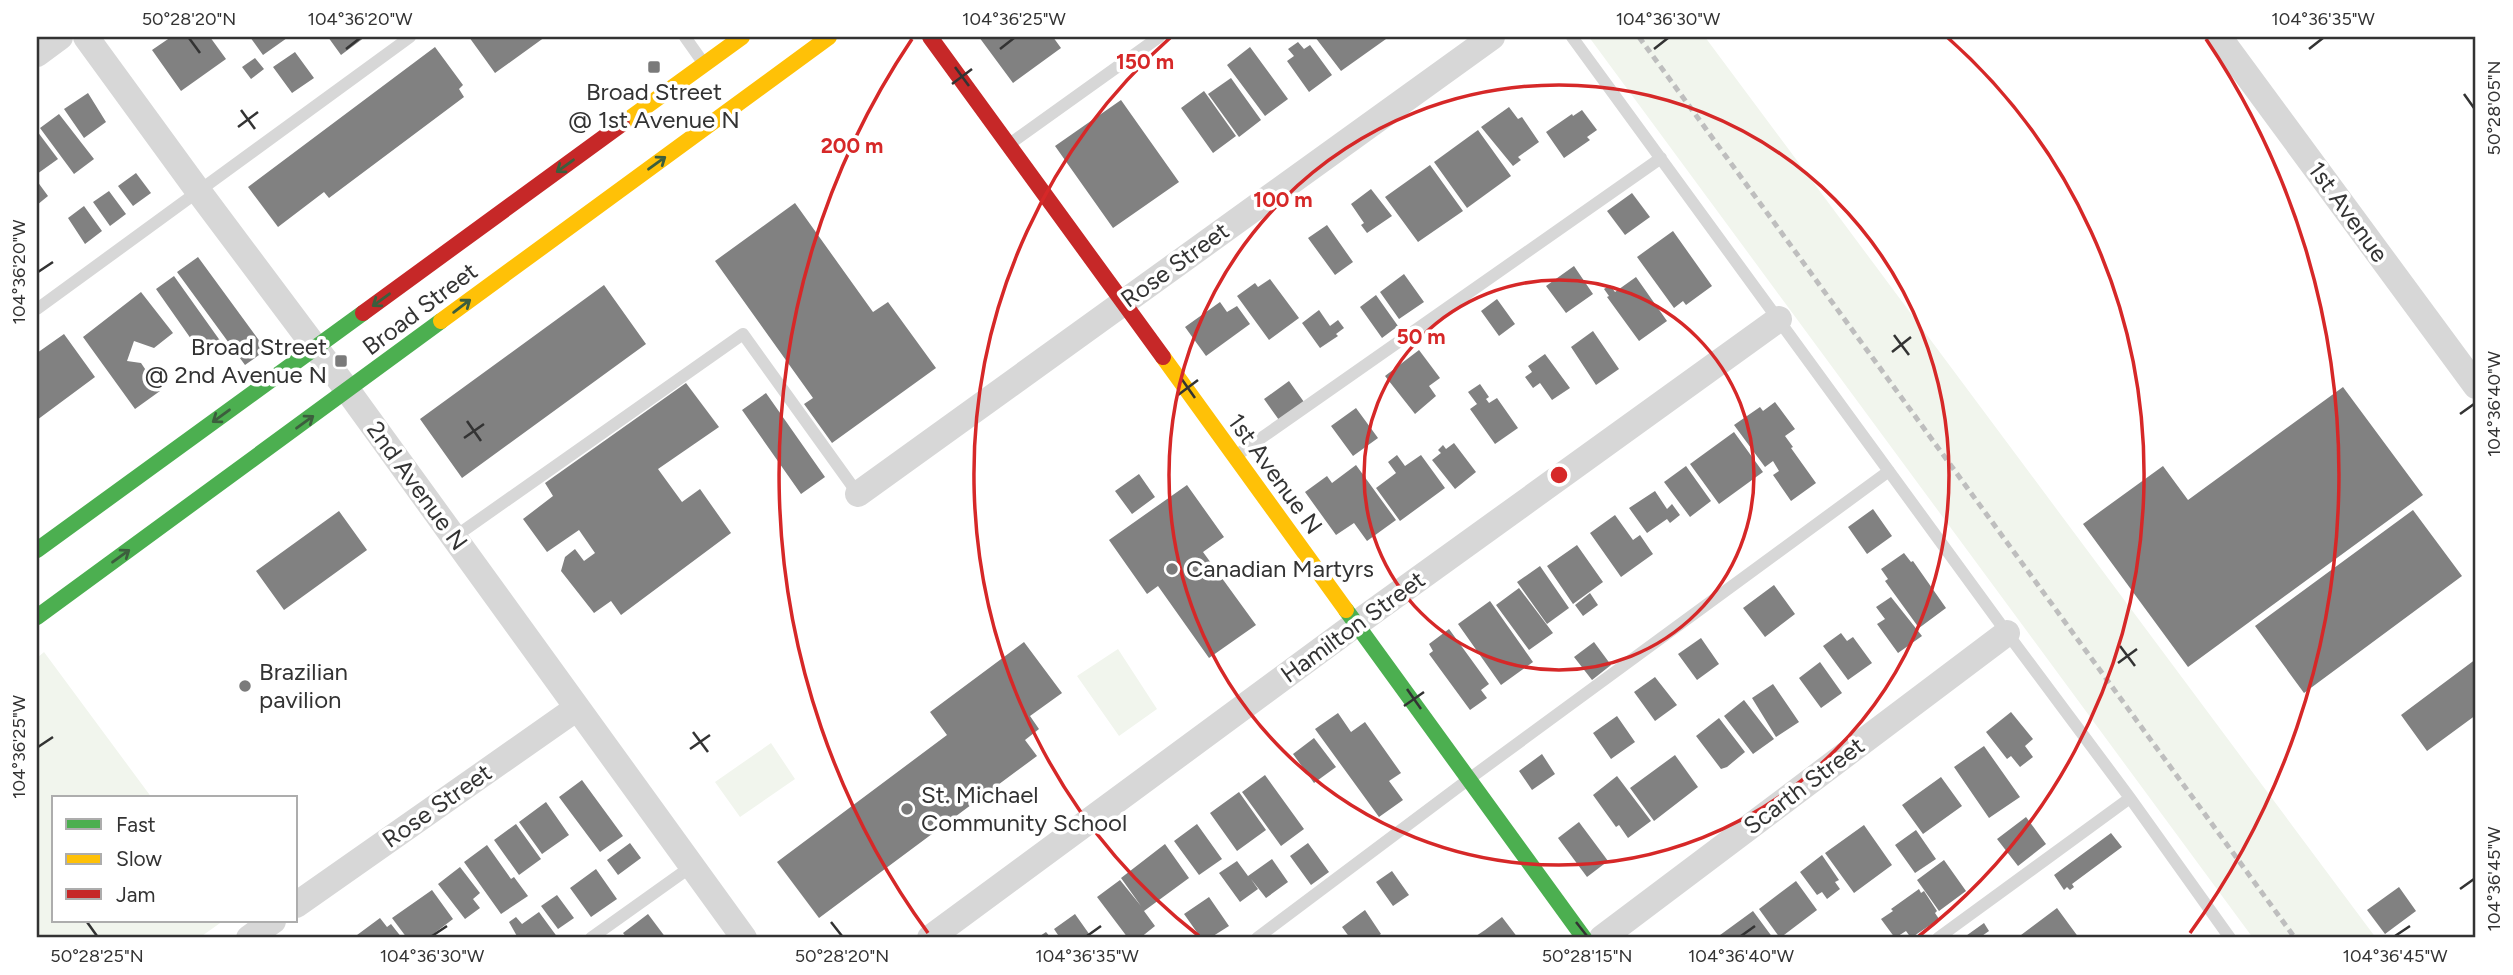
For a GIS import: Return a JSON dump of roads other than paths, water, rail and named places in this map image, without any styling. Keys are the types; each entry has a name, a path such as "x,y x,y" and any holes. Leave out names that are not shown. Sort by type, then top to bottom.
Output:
{"main road":[{"name":"Broad Street","path":"37,550 742,37"},
{"name":"Broad Street","path":"37,617 829,37"},
{"name":"1st Avenue N","path":"930,37 1584,938"}],"street":[{"path":"37,54 60,37"},
{"name":"2nd Avenue N","path":"86,37 348,391 744,938"},
{"name":"Rose Street","path":"858,494 1492,37"},
{"name":"1st Avenue","path":"2220,37 2476,386"},
{"name":"Hamilton Street","path":"930,938 1356,624 1779,319"},
{"name":"Scarth Street","path":"1602,938 2007,633"},
{"name":"Rose Street","path":"298,904 577,708"},
{"path":"248,938 272,922"}],"lane":[{"path":"37,309 410,37"},
{"path":"684,37 705,64"},
{"path":"1009,144 1159,37"},
{"path":"1573,37 2230,938"},
{"path":"1235,457 1661,158"},
{"path":"453,538 743,334 858,494"},
{"path":"1257,938 1889,471"},
{"path":"1938,938 2130,798"},
{"path":"591,938 692,866"}],"railway":[{"path":"1639,37 2295,938"}],"place":[{"name":"Broad Street @ 1st Avenue N","path":"654,67"},
{"name":"Broad Street @ 2nd Avenue N","path":"341,361"},
{"name":"Canadian Martyrs","path":"1172,569"},
{"name":"Brazilian pavilion","path":"245,686"},
{"name":"St. Michael Community School","path":"907,809"}]}
